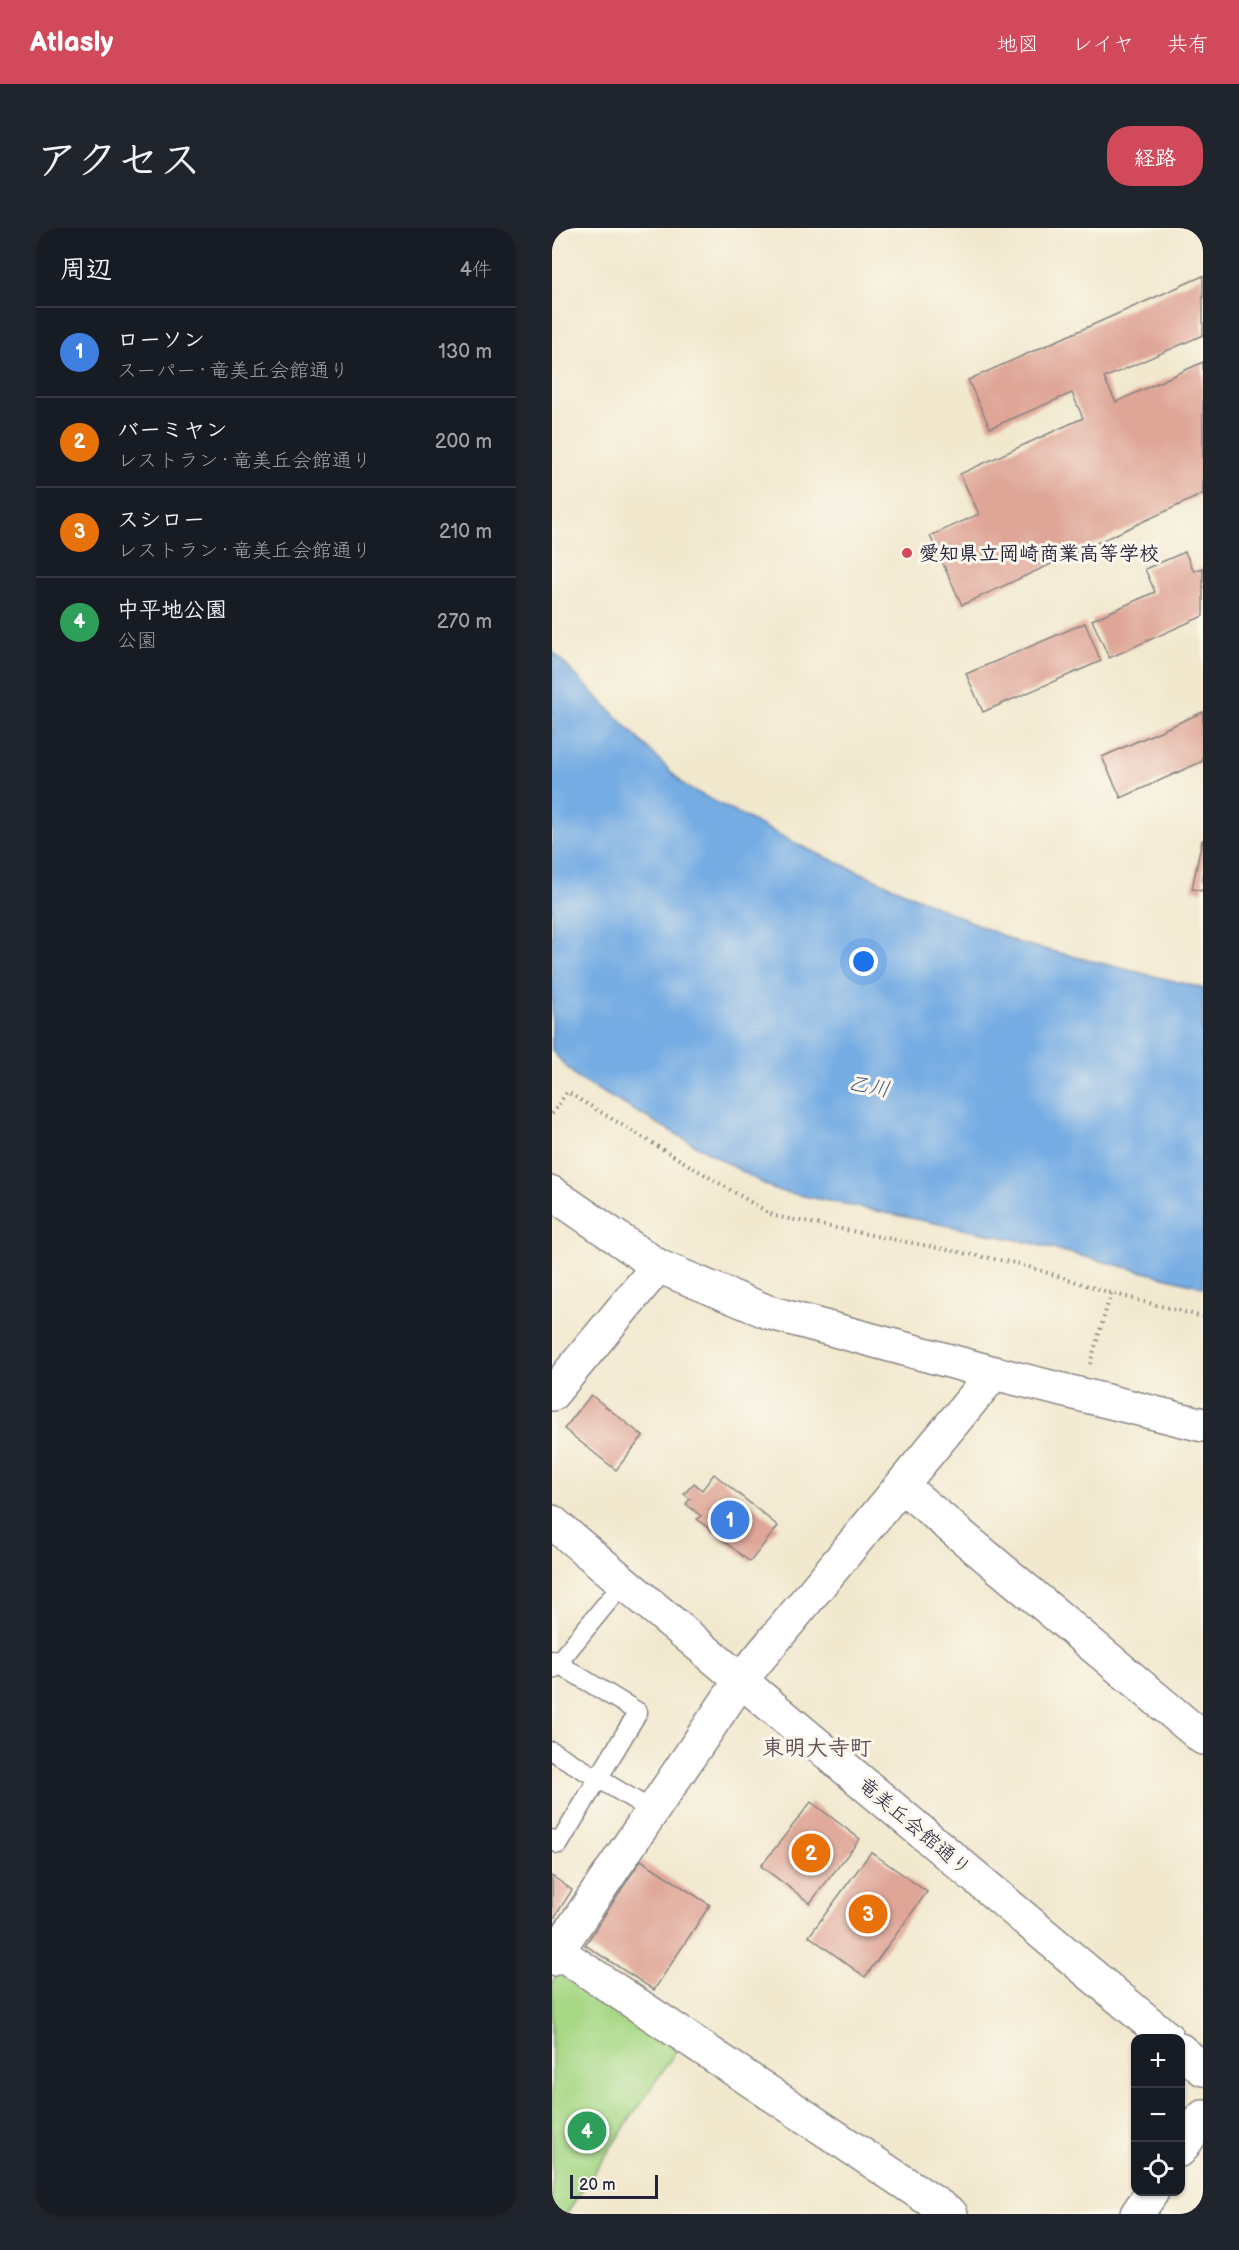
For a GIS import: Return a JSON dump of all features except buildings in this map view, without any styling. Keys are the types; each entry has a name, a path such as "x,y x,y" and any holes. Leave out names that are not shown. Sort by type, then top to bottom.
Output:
{"street":[{"path":"552,1193 658,1266 768,1312 993,1373 1203,1425"},
{"path":"552,1395 658,1266"},
{"path":"951,2214 555,1955 741,1680 993,1373"},
{"path":"902,1486 1203,1738"},
{"name":"竜美丘会館通り","path":"552,1522 1162,2034"},
{"path":"1185,2054 1203,2068"},
{"path":"1185,2143 1203,2117"},
{"path":"1137,2214 1149,2196"}],"lane":[{"path":"552,1839 559,1844 638,1712 554,1665 624,1582"},
{"path":"552,1751 653,1811"}],"path":[{"path":"552,1114 567,1092 774,1216 1020,1264 1112,1293 1203,1317"},
{"path":"1081,1395 1112,1293"}],"green space":[{"path":"565,1972 678,2048 566,2214 552,2214 552,1981 557,1974"}],"water":[{"name":"乙川","path":"552,651 685,786 803,847 1019,943 1203,988 1203,1287 1027,1242 775,1190 577,1078 552,1051"}],"place":[{"name":"愛知県立岡崎商業高等学校","path":"907,553"},
{"name":"ローソン","path":"730,1520"},
{"name":"バーミヤン","path":"811,1853"},
{"name":"スシロー","path":"868,1914"},
{"name":"中平地公園","path":"587,2131"}],"district":[{"name":"東明大寺町","path":"817,1747"}]}
